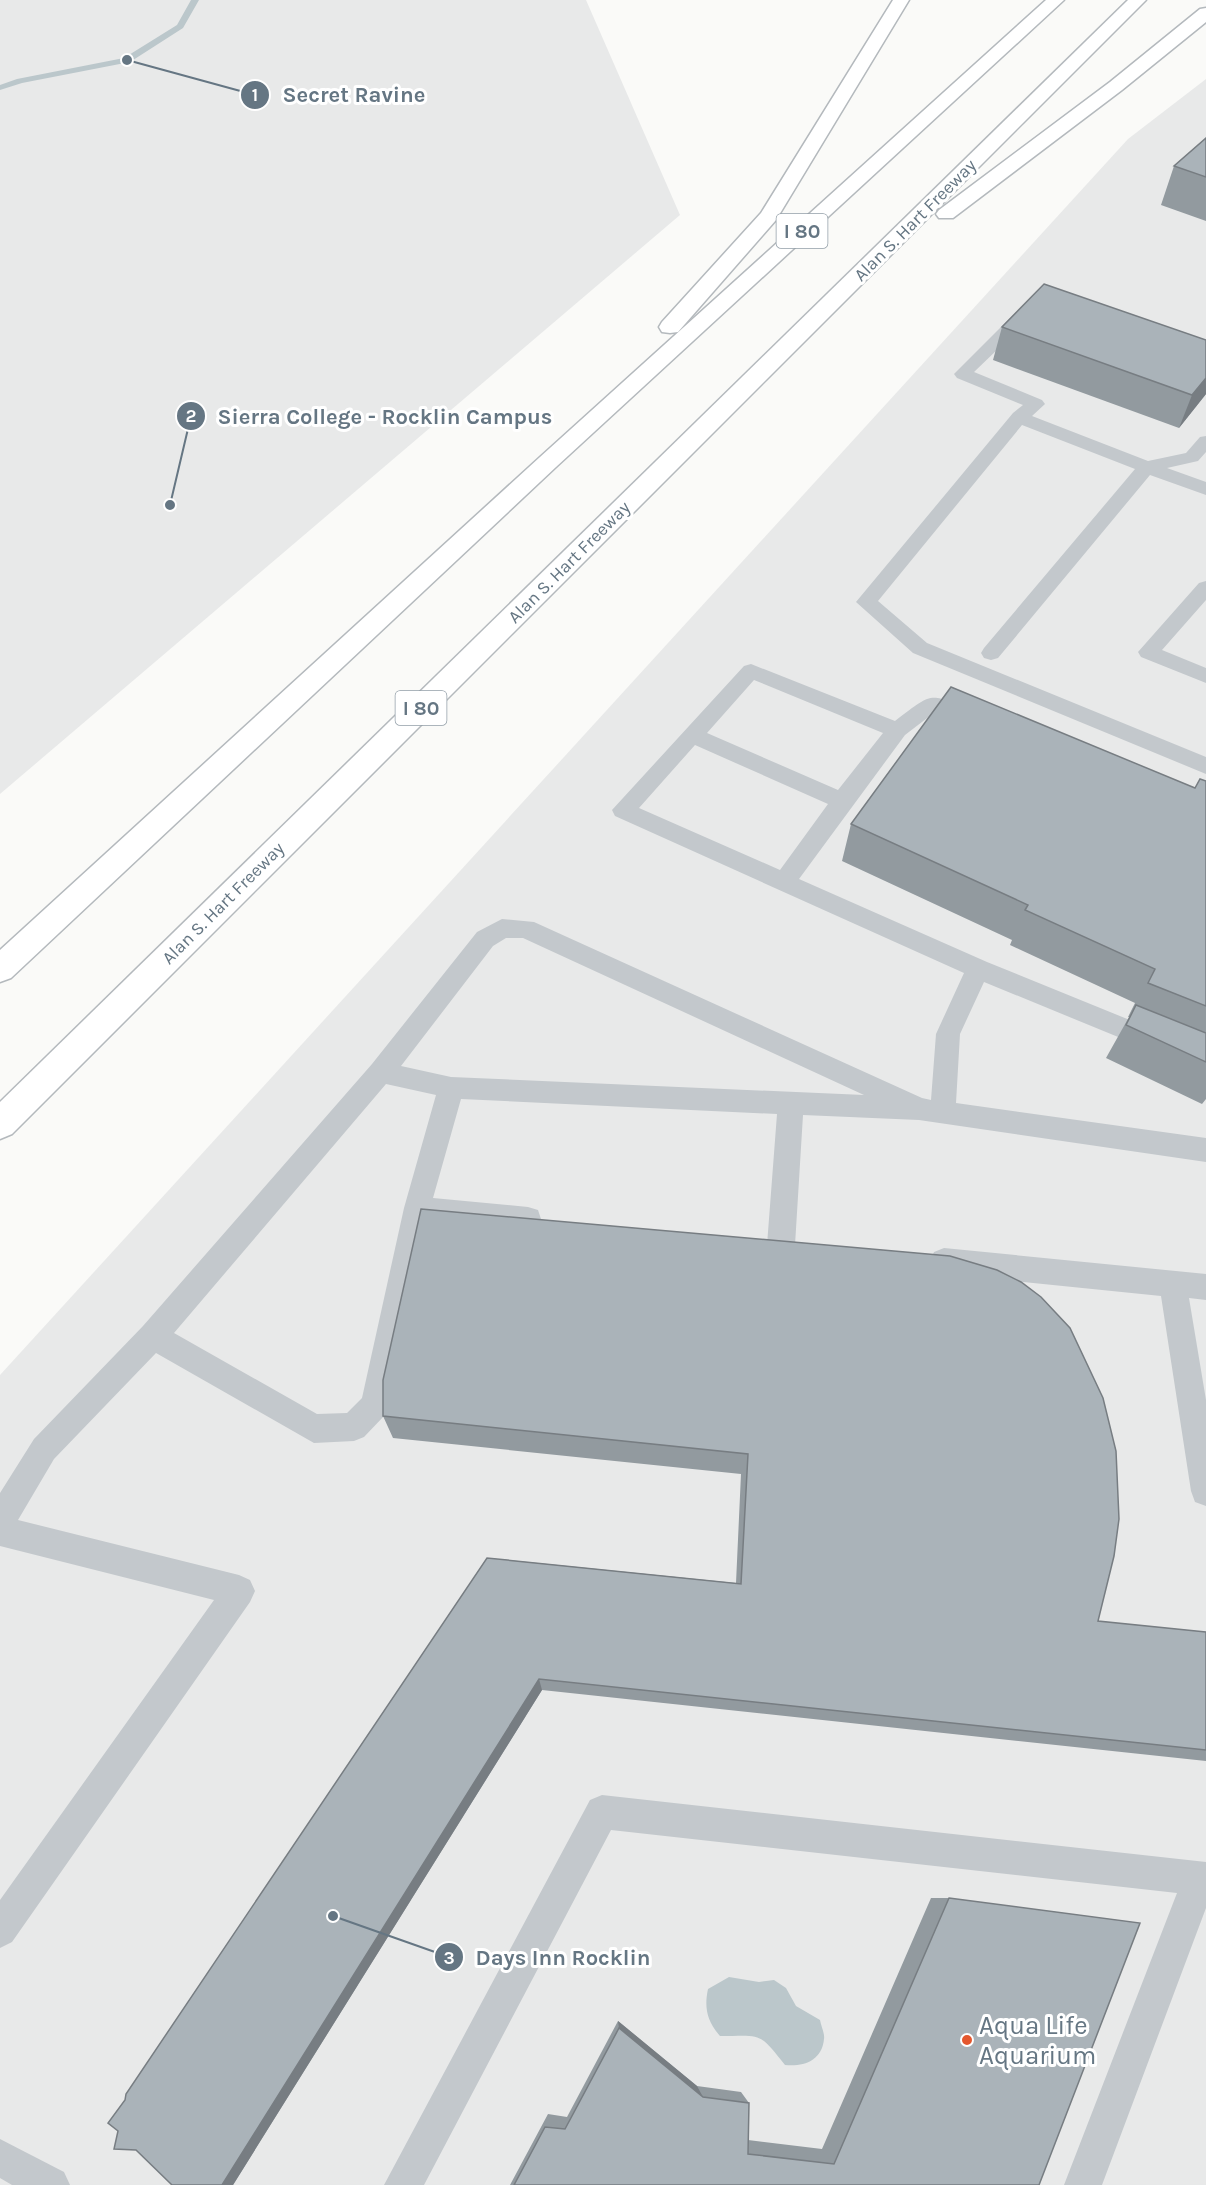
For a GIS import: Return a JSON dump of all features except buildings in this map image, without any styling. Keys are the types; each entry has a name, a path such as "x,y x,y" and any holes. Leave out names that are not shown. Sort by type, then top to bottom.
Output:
{"highway":[{"path":"548,462 769,216 901,0"},
{"name":"I 80","path":"0,969 548,462 1056,0"},
{"name":"Alan S. Hart Freeway","path":"0,1124 1138,0"},
{"path":"842,293 1116,86 1206,13"}],"lane":[{"path":"1037,302 963,374 1036,404 1019,417 866,602 920,648 1206,766"},
{"path":"1019,417 1206,489"},
{"path":"991,653 1147,467 1192,457 1206,441"},
{"path":"1205,590 1148,652 1206,676"},
{"path":"897,730 751,671 623,810 978,969 1206,1062"},
{"path":"784,882 897,730 933,703 987,726"},
{"path":"692,735 842,801"},
{"path":"0,1521 44,1449 153,1336 381,1072 485,939 502,928 526,929 931,1111"},
{"path":"931,1111 948,1034 978,969"},
{"path":"381,1072 451,1088 791,1102 931,1111 1206,1150"},
{"path":"153,1336 314,1428 354,1426 375,1405 417,1208 451,1088"},
{"path":"781,1245 791,1102"},
{"path":"417,1208 558,1222"},
{"path":"924,1259 1206,1287"},
{"path":"1173,1284 1206,1491"},
{"path":"0,1531 239,1591 0,1930"},
{"path":"403,2185 602,1812 1203,1878 1083,2185"},
{"path":"0,2158 51,2185"}],"shaded area":[{"path":"0,0 586,0 680,215 0,794"},
{"path":"1206,79 1206,2185 0,2185 0,1375 1128,139"},
{"path":"729,1977 759,1982 774,1980 786,1988 796,2006 820,2020 824,2039 820,2053 805,2063 785,2065 764,2041 758,2038 720,2036 709,2020 708,1989"}],"waterway":[{"path":"0,88 20,81 127,60 180,26 195,0"}],"place":[{"name":"Secret Ravine","path":"127,60"},
{"name":"Sierra College - Rocklin Campus","path":"170,505"},
{"name":"Days Inn Rocklin","path":"333,1916"},
{"name":"Aqua Life Aquarium","path":"967,2040"}]}
